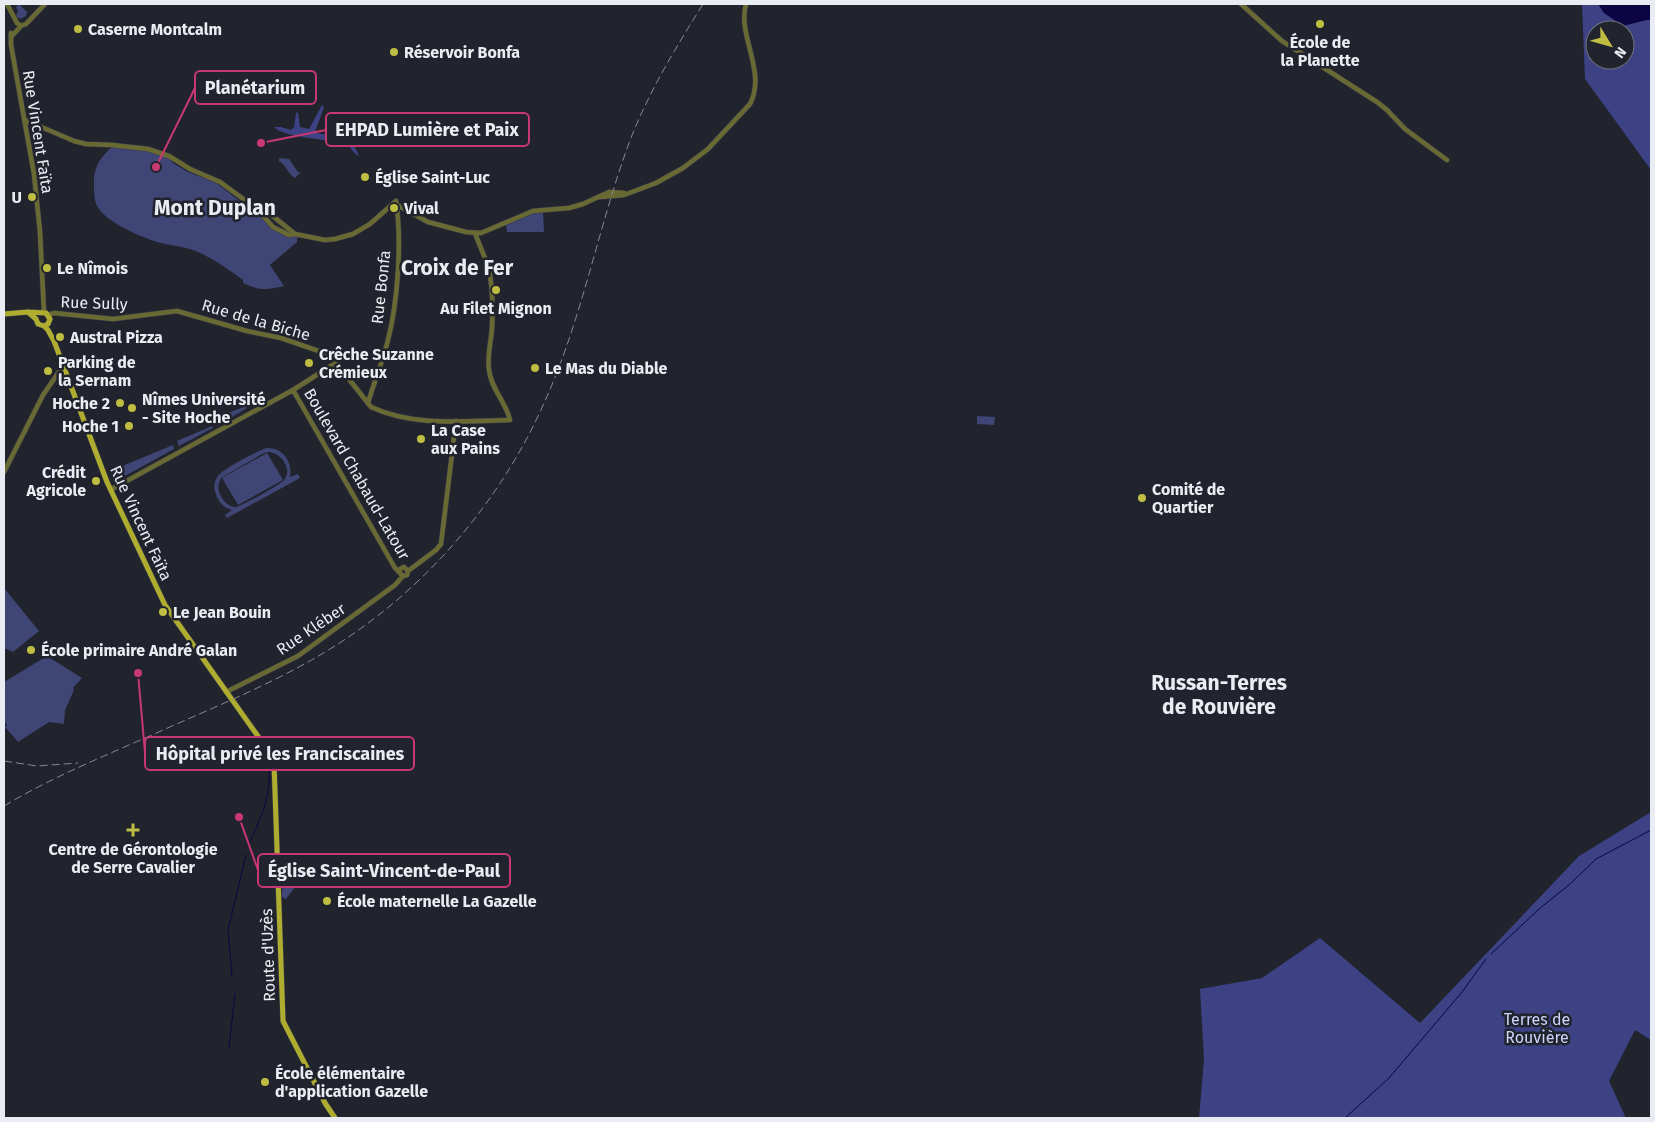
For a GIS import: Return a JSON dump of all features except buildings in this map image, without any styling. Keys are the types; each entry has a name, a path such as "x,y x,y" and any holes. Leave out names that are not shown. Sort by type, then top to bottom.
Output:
{"main road":[{"path":"28,312 36,319 38,324 46,324"},
{"name":"Rue Sully","path":"4,314 44,313"},
{"path":"36,319 44,313"},
{"name":"Rue Vincent Faïta","path":"44,313 46,324 51,326 54,341 107,482 166,604 232,700"},
{"name":"Route d'Uzès","path":"232,700 267,748 274,763 283,1021 325,1103 335,1118"}],"street":[{"path":"8,4 17,23 21,26"},
{"path":"21,26 26,24 45,4"},
{"path":"249,203 273,228 289,235 295,234 326,240 353,234 370,224 396,203 428,222 455,230 481,233 533,211 569,208 609,192 633,191 656,183 691,163 708,149 751,102 754,71 744,23 746,4"},
{"path":"1241,4 1282,41 1377,102 1404,129 1447,160"},
{"path":"11,45 21,30 21,26"},
{"name":"Rue Vincent Faïta","path":"21,26 11,35 11,45 34,174 40,232 44,313"},
{"path":"25,120 74,141 86,144 112,144 162,153 190,169 220,182 244,200 269,213 295,234"},
{"name":"Rue Bonfa","path":"368,403 387,344 394,301 398,272 396,203"},
{"path":"112,490 293,390 337,361 371,407 378,410 403,417 424,420 510,420 493,386 489,371 488,356 492,314 489,274 475,233"},
{"name":"Rue Sully","path":"44,313 113,319 169,311"},
{"name":"Rue de la Biche","path":"169,311 183,312 247,331 281,338 337,361"},
{"path":"4,472 43,395 63,366"},
{"name":"Boulevard Chabaud-Latour","path":"293,390 395,568 401,574"},
{"name":"Rue Kléber","path":"226,692 307,651 395,585 401,574 407,575 408,571 436,550 441,544 456,421"}],"shaded area":[{"path":"19,4 27,12 26,16 20,19 16,16 18,11 16,7"},
{"path":"1598,4 1651,4 1651,20 1635,23 1635,20 1614,20 1604,13"},
{"name":"Mont Duplan","path":"113,146 154,152 169,158 173,163 188,172 215,182 237,199 253,208 276,231 287,236 299,237 297,242 270,265 284,286 263,289 249,286 232,272 203,254 141,236 123,228 106,217 96,204 94,179 98,163"},
{"path":"279,158 289,159 298,172 301,172 295,178 279,161"},
{"path":"543,212 544,232 507,232 506,225 530,213"},
{"path":"246,406 247,408 217,426 215,418"},
{"path":"977,416 995,417 994,425 977,424"},
{"path":"212,426 213,428 179,446 177,441"},
{"path":"173,445 174,449 114,482 110,473 115,469"},
{"path":"266,448 272,448 282,453 290,466 290,477 298,474 300,478 227,518 225,515 232,510 218,500 214,487 217,478 233,465","holes":["264,453 278,455 284,462 287,471 284,480 240,506 233,507 225,502 218,489 221,478"]},
{"path":"267,453 283,480 238,505 222,478"},
{"path":"4,588 39,631 13,652 4,648"},
{"path":"47,656 82,678 73,688 74,690 65,710 64,724 49,722 18,742 5,727 7,725 4,720 4,682"},
{"path":"291,875 301,879 286,899 282,897 281,876"}],"green space":[{"path":"1582,4 1651,4 1651,170 1585,79"},
{"path":"322,105 324,107 315,132 345,139 352,144 359,156 345,144 287,134 274,127 291,130 294,127 296,113 298,112 300,127 309,129"},
{"name":"Terres de Rouvière","path":"1651,812 1651,1040 1635,1030 1609,1081 1625,1116 1624,1118 1199,1118 1204,1059 1200,989 1262,978 1320,938 1420,1023 1579,856"}],"waterway":[{"path":"249,844 266,802 269,780 266,758"},
{"path":"1491,954 1596,859 1651,830"},
{"path":"232,976 228,930 246,855"},
{"path":"1345,1118 1389,1078 1462,992 1486,959"},
{"path":"229,1047 235,994"}],"railway":[{"path":"4,806 65,773 245,694 315,658 352,635 387,608 420,579 450,548 478,514 503,478 526,440 545,401 580,306 618,175 636,125 653,89 703,4"},
{"path":"4,761 37,766 78,763"}],"place":[{"name":"École de la Planette","path":"1320,24"},
{"name":"Caserne Montcalm","path":"78,29"},
{"name":"Réservoir Bonfa","path":"394,52"},
{"name":"EHPAD Lumière et Paix","path":"261,143"},
{"name":"Planétarium","path":"156,167"},
{"name":"Église Saint-Luc","path":"365,177"},
{"name":"U","path":"32,197"},
{"name":"Vival","path":"394,208"},
{"name":"Le Nîmois","path":"47,268"},
{"name":"Au Filet Mignon","path":"496,290"},
{"name":"Austral Pizza","path":"60,337"},
{"name":"Crêche Suzanne Crémieux","path":"309,363"},
{"name":"Le Mas du Diable","path":"535,368"},
{"name":"Parking de la Sernam","path":"48,371"},
{"name":"Hoche 2","path":"120,403"},
{"name":"Nîmes Université - Site Hoche","path":"132,408"},
{"name":"Hoche 1","path":"129,426"},
{"name":"La Case aux Pains","path":"421,439"},
{"name":"Crédit Agricole","path":"96,481"},
{"name":"Comité de Quartier","path":"1142,498"},
{"name":"Le Jean Bouin","path":"163,612"},
{"name":"École primaire André Galan","path":"31,650"},
{"name":"Hôpital privé les Franciscaines","path":"138,673"},
{"name":"Église Saint-Vincent-de-Paul","path":"239,817"},
{"name":"Centre de Gérontologie de Serre Cavalier","path":"133,830"},
{"name":"École maternelle La Gazelle","path":"327,901"},
{"name":"École élémentaire d'application Gazelle","path":"265,1082"}],"district":[{"name":"Mont Duplan","path":"215,208"},
{"name":"Croix de Fer","path":"457,268"},
{"name":"Russan-Terres de Rouvière","path":"1219,695"}]}
